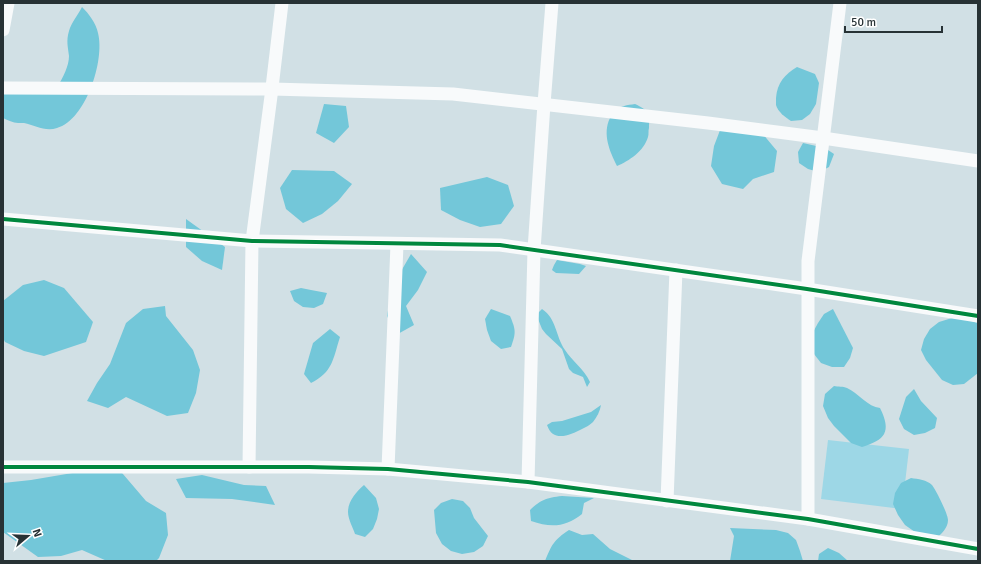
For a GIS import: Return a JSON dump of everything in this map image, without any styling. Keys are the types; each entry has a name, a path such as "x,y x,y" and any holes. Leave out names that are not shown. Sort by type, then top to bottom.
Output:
{"street":[{"path":"3,30 8,3"},
{"path":"249,467 252,241 282,3"},
{"path":"528,482 534,250 552,3"},
{"path":"808,519 808,261 840,3"},
{"path":"3,88 272,89 454,94 701,122 978,161"},
{"path":"3,219 252,241 500,245 978,316"},
{"path":"388,469 397,244"},
{"path":"667,501 676,270"},
{"path":"3,467 309,467 388,469 528,482 808,519 978,549"}],"shaded area":[{"path":"82,7 96,26 98,33 99,58 91,88 85,102 77,114 67,123 53,129 44,129 3,118 3,90 58,86 68,64 69,56 67,41 69,31"},
{"path":"797,67 815,74 819,83 816,104 810,114 802,120 791,121 778,110 776,98 778,88 782,80"},
{"path":"324,104 346,106 349,127 334,143 316,133"},
{"path":"635,104 643,108 648,115 648,137 643,147 636,155 617,166 608,143 608,124 613,112 617,109"},
{"path":"722,125 762,133 777,151 774,172 753,179 743,189 722,184 711,166 714,146"},
{"path":"803,143 825,148 834,154 829,167 819,172 808,169 799,163 798,152"},
{"path":"292,170 334,171 352,184 338,201 322,214 303,223 286,209 280,188"},
{"path":"487,177 508,185 514,206 501,224 480,227 460,220 441,210 440,188"},
{"path":"186,219 225,247 222,270 202,261 186,247"},
{"path":"411,254 427,272 418,290 406,306 414,325 396,335 387,316 391,294 400,273"},
{"path":"557,260 586,266 579,274 556,273 552,270"},
{"path":"44,280 64,288 93,322 86,342 44,356 24,351 5,342 3,338 3,301 23,285"},
{"path":"301,288 327,293 323,304 314,308 303,307 294,301 290,291"},
{"path":"165,306 166,316 193,350 200,370 196,393 188,413 167,416 126,397 108,408 87,401 110,364 126,323 143,309"},
{"path":"491,309 510,316 515,332 511,347 501,349 491,341 485,319"},
{"path":"542,309 551,318 565,350 590,382 587,387 583,377 573,373 569,369 562,349 542,329 538,319 538,313"},
{"path":"833,309 853,348 850,358 844,367 832,367 821,363 814,354 812,334 824,314"},
{"path":"952,318 964,319 978,323 978,373 964,384 953,385 942,380 926,360 921,350 924,339 930,329 939,322"},
{"path":"330,329 340,337 334,358 324,374 311,383 304,374 313,343"},
{"path":"834,386 847,388 867,403 880,408 884,416 886,429 881,438 862,447 851,443 834,426 828,418 823,406 825,394"},
{"path":"914,389 921,401 937,418 935,428 925,433 914,435 904,429 899,419 906,397"},
{"path":"601,405 593,422 586,427 567,435 558,436 553,434 547,425 552,422 562,421 591,412"},
{"path":"828,440 909,449 902,509 821,499"},
{"path":"117,467 146,501 166,513 168,535 159,558 156,561 107,561 82,550 61,556 38,557 3,532 3,483"},
{"path":"202,475 244,485 266,486 275,505 232,499 186,498 176,479"},
{"path":"911,478 930,483 944,508 948,523 944,531 936,539 925,539 905,525 893,504 895,493 901,483"},
{"path":"364,485 376,498 379,509 373,529 365,537 355,534 348,515 349,504"},
{"path":"562,496 594,498 584,503 582,514 570,522 558,525 545,525 531,521 530,510 534,506 541,501 552,497"},
{"path":"452,499 463,501 470,508 474,518 488,536 483,546 474,552 462,554 451,551 442,544 436,533 434,510 441,503"},
{"path":"730,528 776,530 788,533 796,540 803,561 730,561 734,536"},
{"path":"569,530 582,535 593,534 610,549 634,561 545,561 554,543"},
{"path":"828,548 839,553 848,561 818,561 819,554"}],"cycle path":[{"path":"3,219 252,241 500,245 807,289 978,316"},
{"path":"3,467 309,467 388,469 528,482 808,519 978,549"}]}
